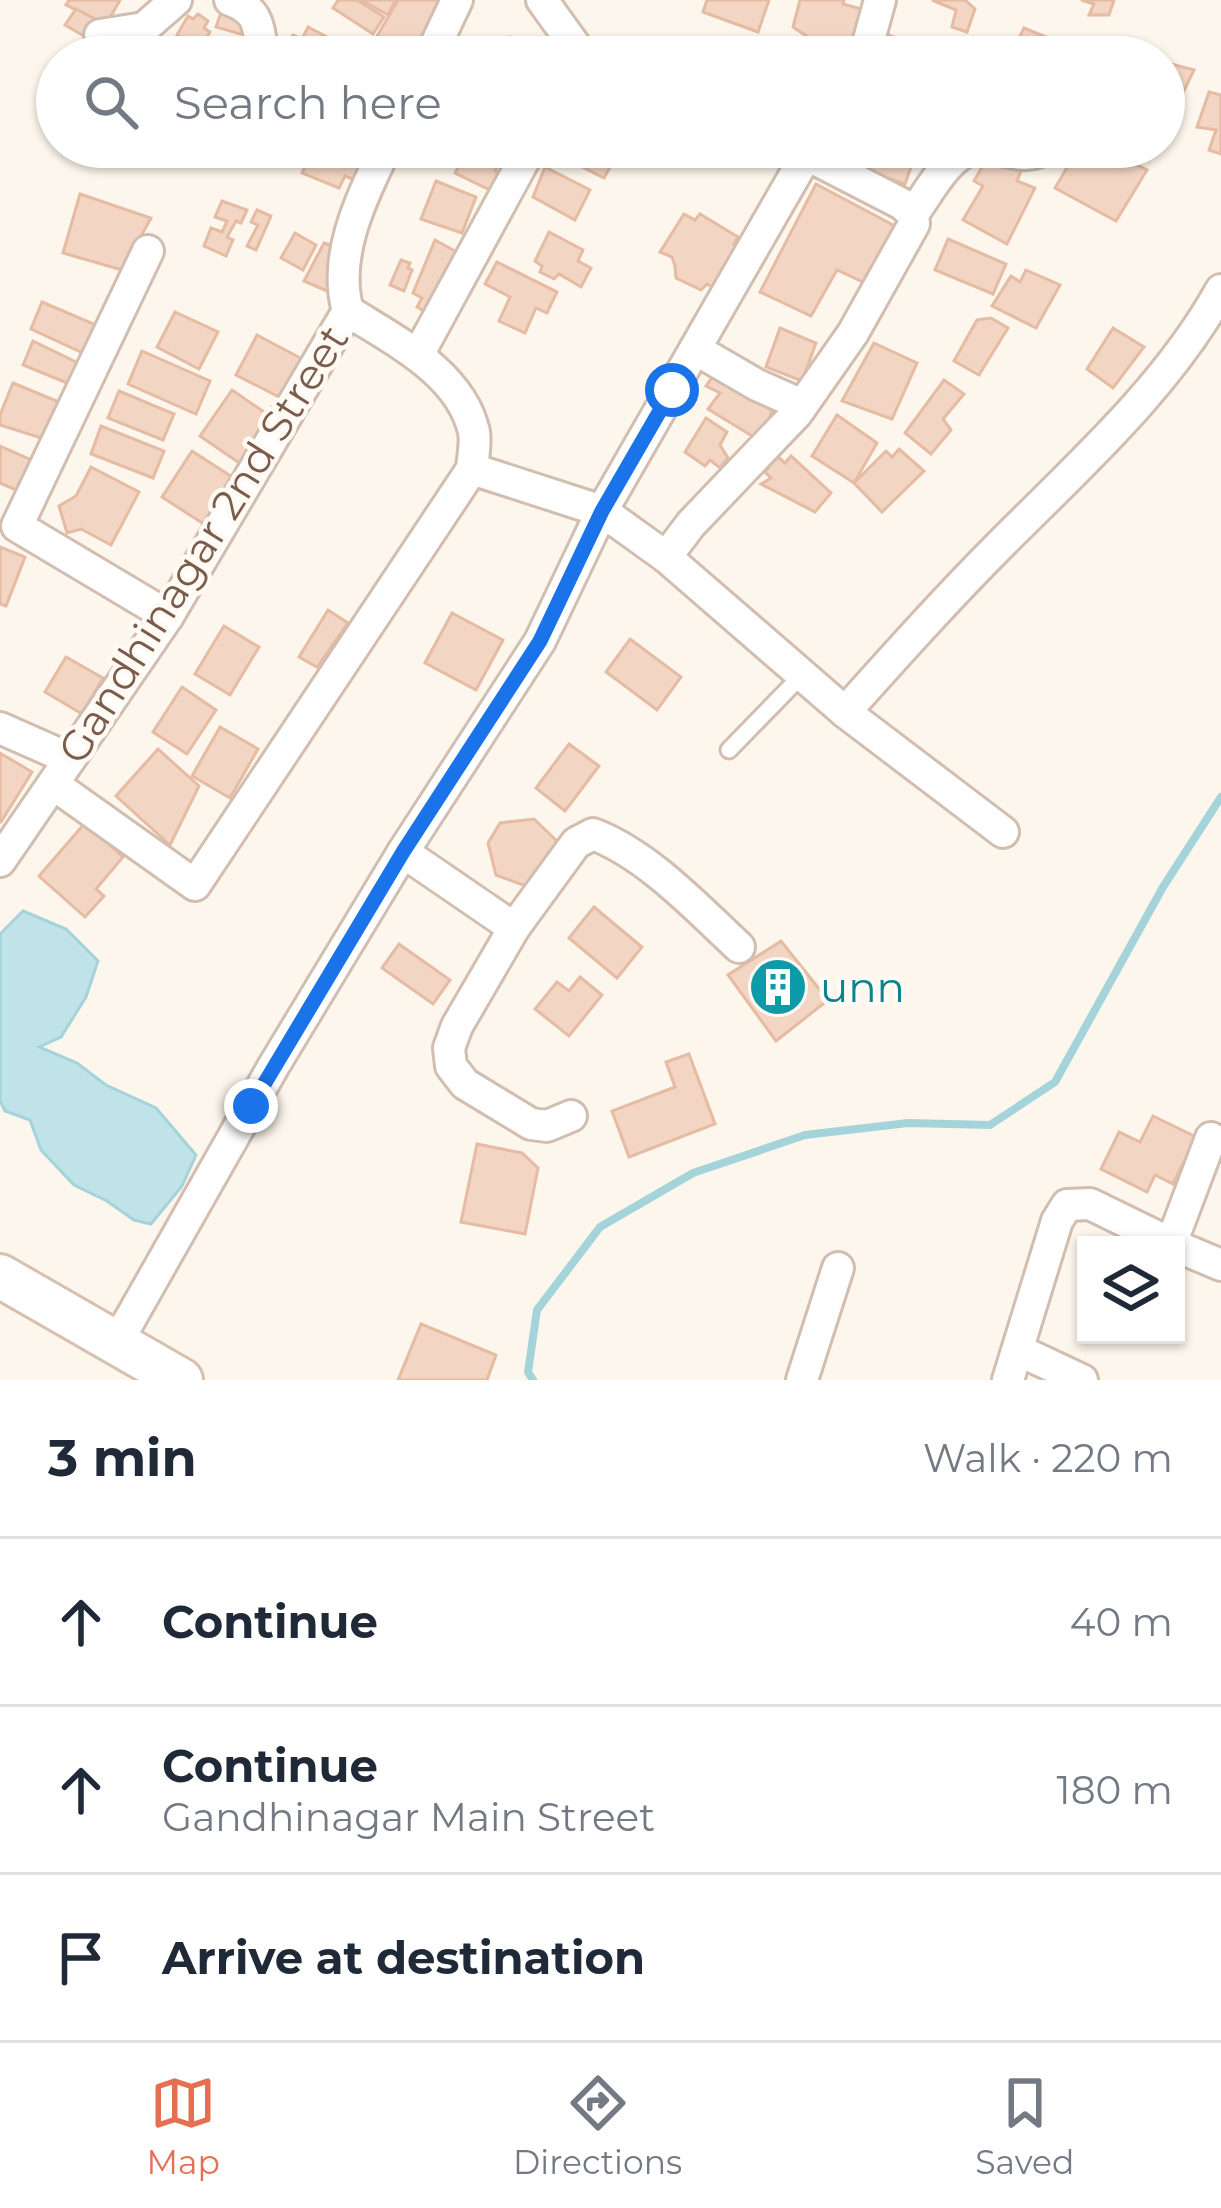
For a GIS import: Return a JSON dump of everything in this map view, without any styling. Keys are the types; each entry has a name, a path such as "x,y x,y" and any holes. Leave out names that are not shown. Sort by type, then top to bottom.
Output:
{"main road":[{"path":"0,1276 181,1380"}],"street":[{"path":"100,35 144,28 176,0"},
{"path":"230,0 254,12 259,36"},
{"path":"440,36 458,0"},
{"path":"542,0 568,36"},
{"path":"870,36 880,0"},
{"name":"Gandhinagar 2nd Street","path":"0,861 168,616 348,311 342,270 346,246 378,168"},
{"path":"418,355 520,168"},
{"path":"116,1344 273,1067 403,852 540,641 602,511 799,168"},
{"path":"666,557 802,405 853,333 914,224 913,214 902,203 839,168"},
{"path":"913,214 949,168"},
{"path":"148,251 8,523 168,616"},
{"path":"845,712 945,599 1142,398 1221,290"},
{"path":"0,728 61,772 195,885 472,469 475,436 466,409 450,386 418,355 348,311"},
{"path":"695,349 757,386 802,405"},
{"path":"472,469 602,511 666,557 845,712 1003,832"},
{"path":"571,1116 547,1126 531,1124 465,1084 451,1066 449,1048 514,928 576,843 593,835 612,842 676,888 739,947"},
{"path":"403,852 514,928"},
{"path":"1177,1236 1211,1138"},
{"path":"1082,1380 1013,1365 1057,1221 1067,1205 1090,1204 1156,1236"},
{"path":"1185,1250 1221,1265"},
{"path":"802,1380 838,1268"}],"lane":[{"path":"729,750 802,675"}],"water":[{"path":"23,911 66,929 98,961 86,997 61,1037 39,1047 156,1108 196,1155 182,1186 151,1224 134,1220 74,1185 41,1150 30,1120 5,1111 0,1101 0,934"}],"building":[{"path":"69,0 120,0 106,25 66,5"},
{"path":"338,0 357,0 384,17 373,34 333,8"},
{"path":"361,0 396,0 388,15"},
{"path":"398,0 447,0 431,36 377,36"},
{"path":"707,0 769,0 758,32 703,12"},
{"path":"800,0 844,0 843,4 868,17 861,36 806,36 793,27"},
{"path":"932,0 965,0 975,9 967,32 952,27 956,10"},
{"path":"1081,0 1114,0 1109,15 1089,15 1094,4"},
{"path":"224,4 251,14 244,35 216,27"},
{"path":"76,9 95,19 84,36 65,25"},
{"path":"198,14 208,21 204,28 210,32 207,36 177,35 188,16 193,19"},
{"path":"308,27 325,36 304,36"},
{"path":"1024,28 1044,36 1020,36"},
{"path":"1185,68 1194,70 1185,89"},
{"path":"1209,92 1221,95 1221,154 1209,150 1216,130 1197,127"},
{"path":"304,168 364,168 358,181 345,176 339,188 302,173"},
{"path":"458,168 496,168 509,179 500,195 455,173"},
{"path":"545,168 590,190 575,220 533,197"},
{"path":"585,168 610,168 604,178"},
{"path":"859,168 911,168 905,184"},
{"path":"982,168 1015,168 1021,171 1017,181 1035,188 1007,244 963,220 983,186 974,181"},
{"path":"1067,168 1147,170 1116,221 1055,188"},
{"path":"436,181 476,197 462,233 421,219"},
{"path":"816,184 895,226 863,282 837,270 811,316 760,292"},
{"path":"80,194 151,218 122,270 63,253"},
{"path":"222,201 247,210 227,237 233,240 226,256 204,246 211,228 222,232 227,221 215,217"},
{"path":"257,210 271,216 256,250 247,246 258,225 251,222"},
{"path":"684,214 695,220 700,214 738,237 734,244 748,252 723,294 707,284 701,290 676,278 672,257 660,252"},
{"path":"549,232 583,250 578,261 591,268 581,287 559,274 554,279 540,272 542,266 535,261"},
{"path":"295,233 316,245 303,270 281,258"},
{"path":"948,239 1006,264 993,294 935,270"},
{"path":"435,240 464,256 431,315 417,307 422,298 413,293"},
{"path":"324,243 338,248 327,291 304,281"},
{"path":"401,260 410,263 412,270 404,291 390,285"},
{"path":"497,262 557,292 547,313 536,308 525,333 499,321 510,297 485,284"},
{"path":"1026,270 1060,285 1036,328 992,306 1011,276 1020,282"},
{"path":"42,302 96,325 85,354 31,329"},
{"path":"175,312 218,332 199,369 157,347"},
{"path":"991,318 1008,328 979,375 954,361 977,320"},
{"path":"780,328 816,343 802,381 766,367"},
{"path":"1113,328 1144,347 1113,388 1087,369"},
{"path":"257,335 306,361 285,400 236,375"},
{"path":"33,341 82,365 72,385 23,365"},
{"path":"874,343 917,363 892,419 842,401"},
{"path":"142,351 210,381 196,414 128,384"},
{"path":"718,369 776,398 762,442 708,409 720,393 706,386"},
{"path":"944,380 964,394 943,419 951,430 931,454 905,433"},
{"path":"13,383 59,402 41,438 0,425"},
{"path":"232,390 277,421 245,467 200,436"},
{"path":"119,391 174,414 163,440 108,418"},
{"path":"837,415 877,443 854,483 812,456"},
{"path":"706,418 727,432 720,445 728,458 720,468 710,460 705,466 685,452"},
{"path":"101,426 164,451 153,478 91,454"},
{"path":"0,446 36,462 23,493 0,483"},
{"path":"899,449 924,471 882,512 854,483 886,451 892,457"},
{"path":"192,451 243,484 213,530 162,497"},
{"path":"777,456 785,463 791,456 831,493 815,512 761,484 771,478 765,472"},
{"path":"91,467 139,492 111,545 81,529 67,533 59,506 76,496"},
{"path":"0,547 25,557 6,606 0,604"},
{"path":"328,610 348,623 317,667 299,657"},
{"path":"452,613 503,640 476,690 425,663"},
{"path":"224,626 259,647 230,695 195,674"},
{"path":"630,639 681,677 657,710 606,672"},
{"path":"66,657 103,678 82,714 45,692"},
{"path":"182,687 216,710 187,754 153,732"},
{"path":"220,727 258,749 230,798 192,776"},
{"path":"569,744 599,766 565,811 536,788"},
{"path":"158,749 199,786 170,845 116,796"},
{"path":"0,753 32,772 1,822 0,822"},
{"path":"534,819 560,844 546,873 526,886 496,875 488,843 500,823"},
{"path":"85,823 123,857 96,889 104,896 85,917 39,876"},
{"path":"594,907 642,947 617,978 569,938"},
{"name":"unn","path":"781,941 828,1000 776,1041 728,975"},
{"path":"399,944 450,980 433,1004 382,968"},
{"path":"580,977 602,995 569,1036 535,1009 557,982 569,991"},
{"path":"689,1054 715,1124 629,1157 612,1111 675,1087 666,1062"},
{"path":"1153,1116 1196,1137 1173,1184 1155,1175 1147,1192 1101,1169 1119,1132 1140,1142"},
{"path":"477,1144 522,1153 538,1168 525,1234 461,1222"},
{"path":"421,1324 496,1355 487,1380 398,1380"}],"waterway":[{"path":"533,1380 528,1372 537,1310 600,1227 693,1173 805,1135 908,1123 990,1125 1055,1082 1163,887 1221,797"}],"place":[{"name":"unn","path":"778,987"}],"route":[{"path":"251,1106 403,852 540,641 602,511 672,390"}]}
